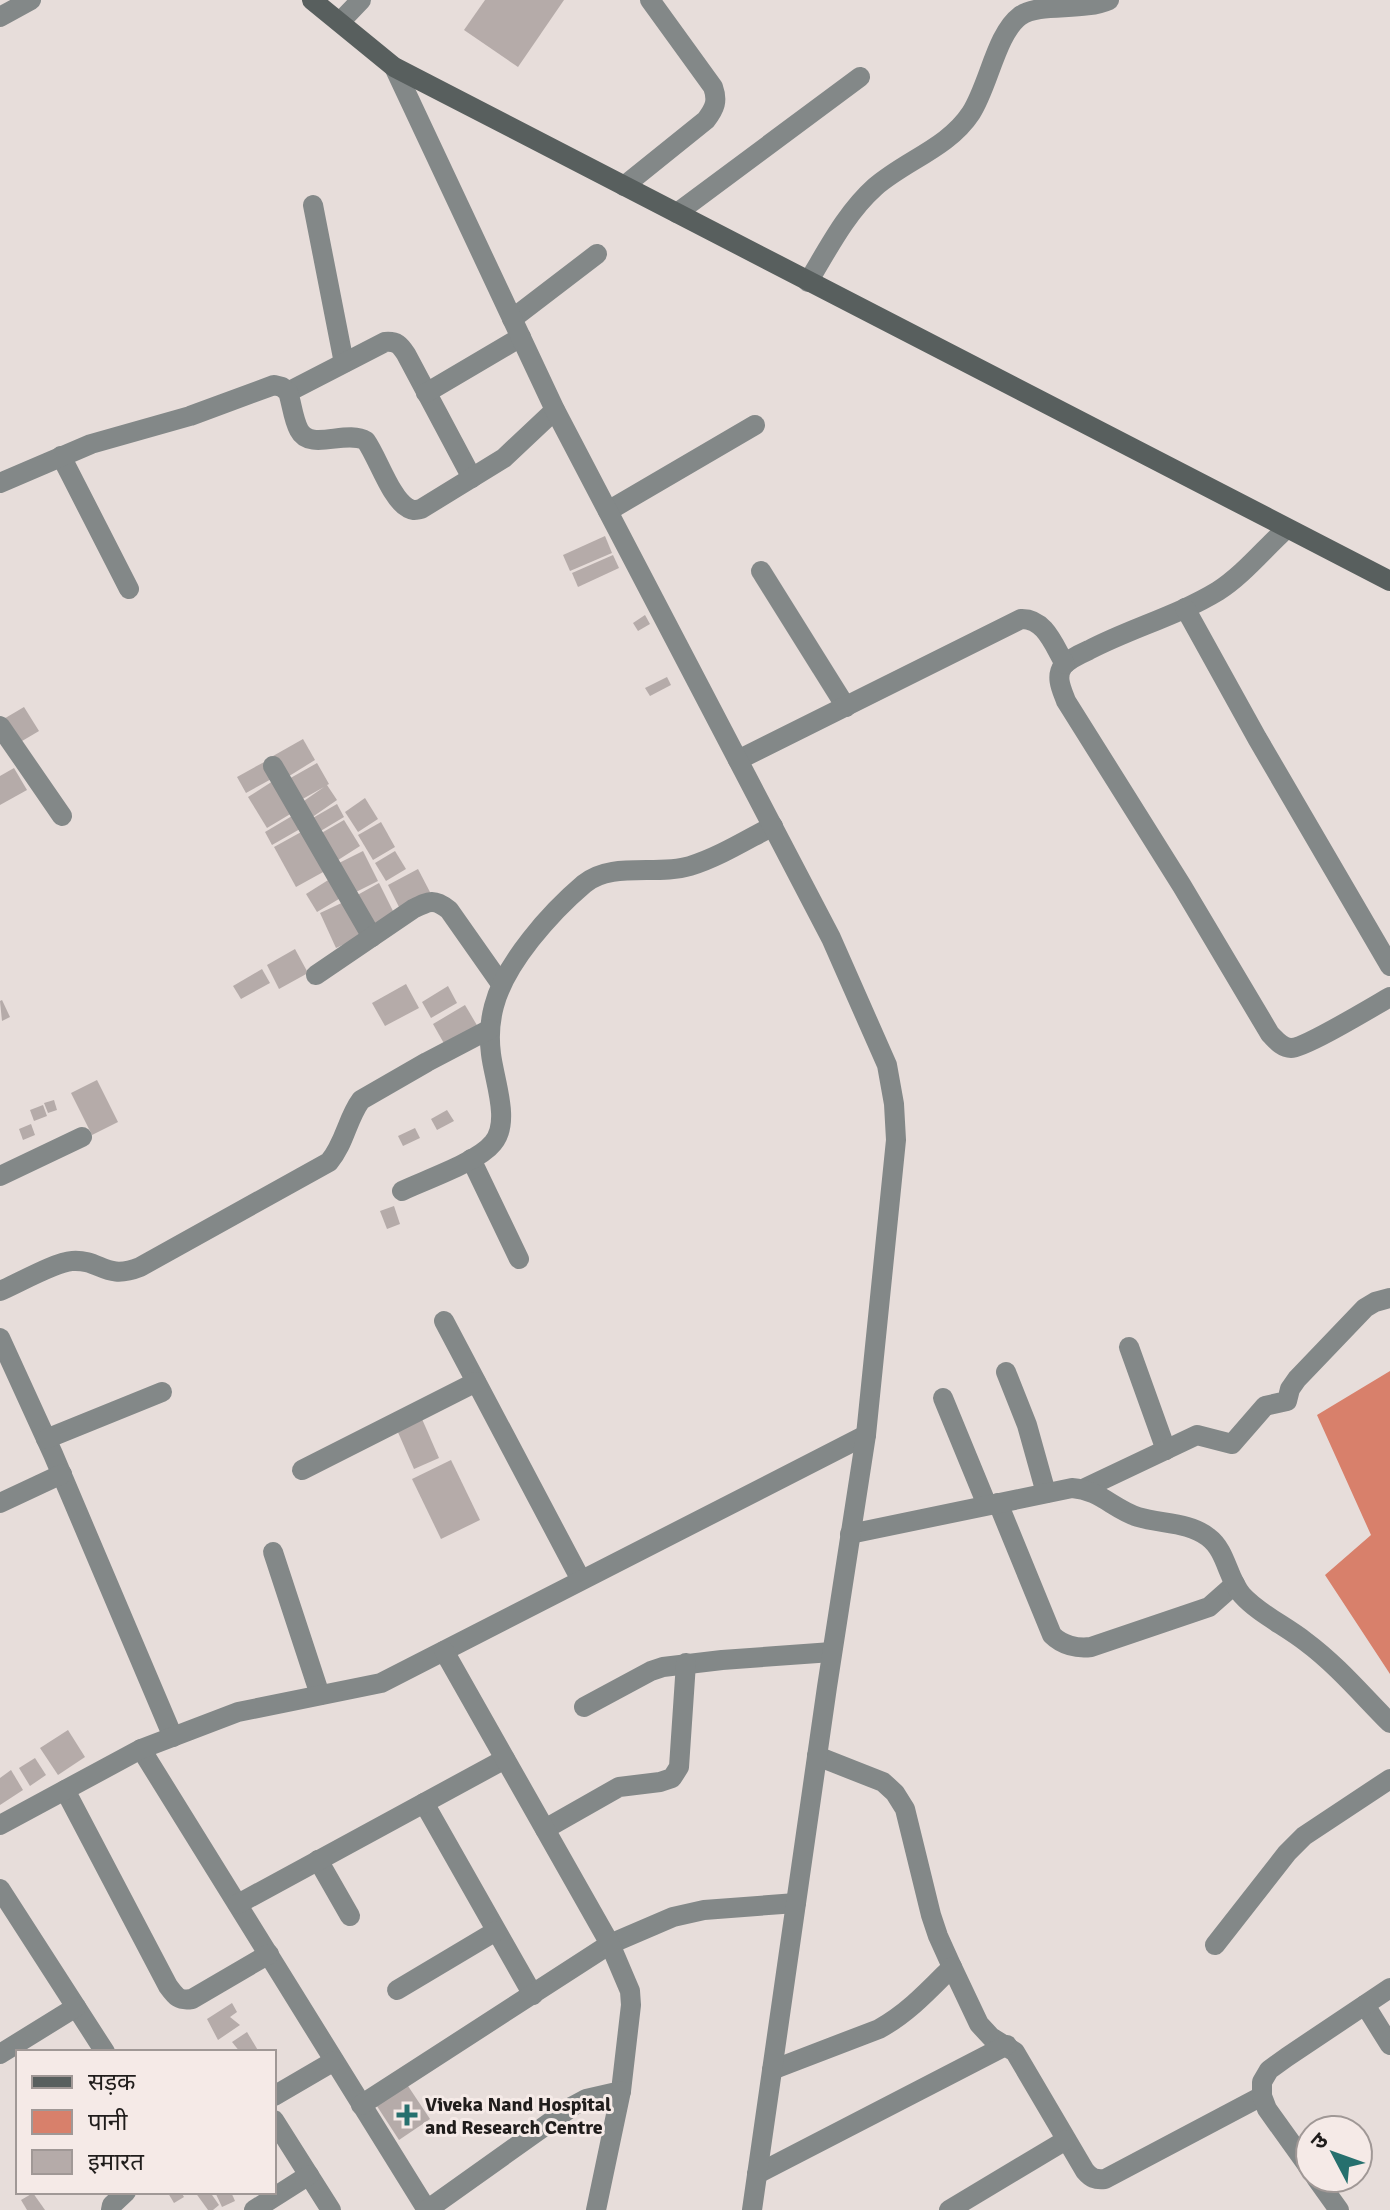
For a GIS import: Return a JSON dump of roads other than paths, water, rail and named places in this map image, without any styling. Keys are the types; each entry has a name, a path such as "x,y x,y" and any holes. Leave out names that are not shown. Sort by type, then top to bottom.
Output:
{"main road":[{"path":"312,0 394,67 1390,581"}],"street":[{"path":"0,17 31,0"},
{"path":"340,22 361,0"},
{"path":"624,186 706,120 715,109 717,98 713,87 650,0"},
{"path":"808,282 862,199 878,184 945,140 972,112 1011,23 1024,13 1042,9 1083,8 1109,0"},
{"path":"394,67 555,410 831,938 887,1065 894,1104 896,1140 866,1435 752,2210"},
{"path":"677,213 860,77"},
{"path":"313,205 344,363"},
{"path":"426,393 517,328 597,254"},
{"path":"288,392 385,342 394,342 400,345 472,478"},
{"path":"0,483 61,456 120,435 190,416 274,385 288,392 297,428 303,436 311,440 359,437 366,441 396,496 407,508 414,510 421,509 504,458 555,410"},
{"path":"608,511 755,425"},
{"path":"61,456 129,589"},
{"path":"1286,529 1219,590 1185,608 1103,642 1065,664 1059,683 1066,701 1270,1034 1280,1044 1292,1048 1307,1043 1390,997"},
{"path":"761,571 846,707"},
{"path":"1185,608 1390,966"},
{"path":"738,760 1021,619 1039,623 1065,664"},
{"path":"0,726 62,816"},
{"path":"273,766 372,937"},
{"path":"402,1191 471,1159 493,1144 501,1131 502,1116 491,1054 493,1007 501,984 535,935 574,893 599,874 674,870 709,860 773,826"},
{"path":"316,975 427,902 439,902 449,910 501,984"},
{"path":"0,1291 69,1261 116,1272 128,1272 140,1267 329,1162 336,1154 354,1109 361,1100 490,1029"},
{"path":"0,1176 82,1137"},
{"path":"471,1159 519,1259"},
{"path":"1083,1489 1197,1435 1232,1444 1265,1406 1287,1401 1297,1379 1365,1308 1390,1298"},
{"path":"444,1321 581,1580"},
{"path":"0,1338 62,1474 173,1737"},
{"path":"1129,1347 1166,1450"},
{"path":"1006,1372 1027,1425 1046,1493"},
{"path":"302,1470 476,1382"},
{"path":"46,1439 162,1392"},
{"path":"943,1398 1052,1635 1061,1643 1091,1647 1181,1617 1209,1607 1235,1584"},
{"path":"0,1825 141,1749 238,1712 381,1683 866,1435"},
{"path":"0,1503 62,1474"},
{"path":"850,1534 1072,1488 1097,1493 1139,1517 1201,1531 1212,1539 1243,1596 1322,1655 1390,1723"},
{"path":"273,1552 320,1695"},
{"path":"444,1651 610,1944 630,1991 621,2091 596,2210"},
{"path":"584,1707 651,1671 686,1663 832,1652"},
{"path":"545,1829 619,1787 672,1778 679,1767 686,1663"},
{"path":"141,1749 427,2210 573,2106 586,2099 621,2091"},
{"path":"817,1756 883,1782 895,1793 905,1809 938,1936 979,2024 991,2037 1015,2052 1091,2178 1105,2179 1262,2096"},
{"path":"238,1904 505,1759"},
{"path":"1215,1945 1287,1853 1304,1836 1390,1779"},
{"path":"65,1790 176,1997 183,2001 192,1999 269,1954"},
{"path":"424,1803 533,1995"},
{"path":"318,1860 350,1916"},
{"path":"0,1889 104,2050"},
{"path":"361,2105 610,1944 673,1917 704,1910 796,1903"},
{"path":"397,1990 496,1931"},
{"path":"772,2070 895,2020 952,1967"},
{"path":"1294,2147 1267,2109 1262,2096 1262,2082 1269,2070 1390,1988"},
{"path":"1365,2005 1390,2045"},
{"path":"0,2054 76,2007"},
{"path":"757,2174 1007,2045"},
{"path":"276,2095 334,2061"},
{"path":"276,2123 331,2210"},
{"path":"949,2210 1066,2140"},
{"path":"254,2210 309,2175"},
{"path":"111,2210 124,2194"}],"water":[{"path":"1390,1371 1390,1674 1325,1575 1371,1535 1317,1415"}],"place":[{"name":"Viveka Nand Hospital and Research Centre","path":"407,2115"}]}
